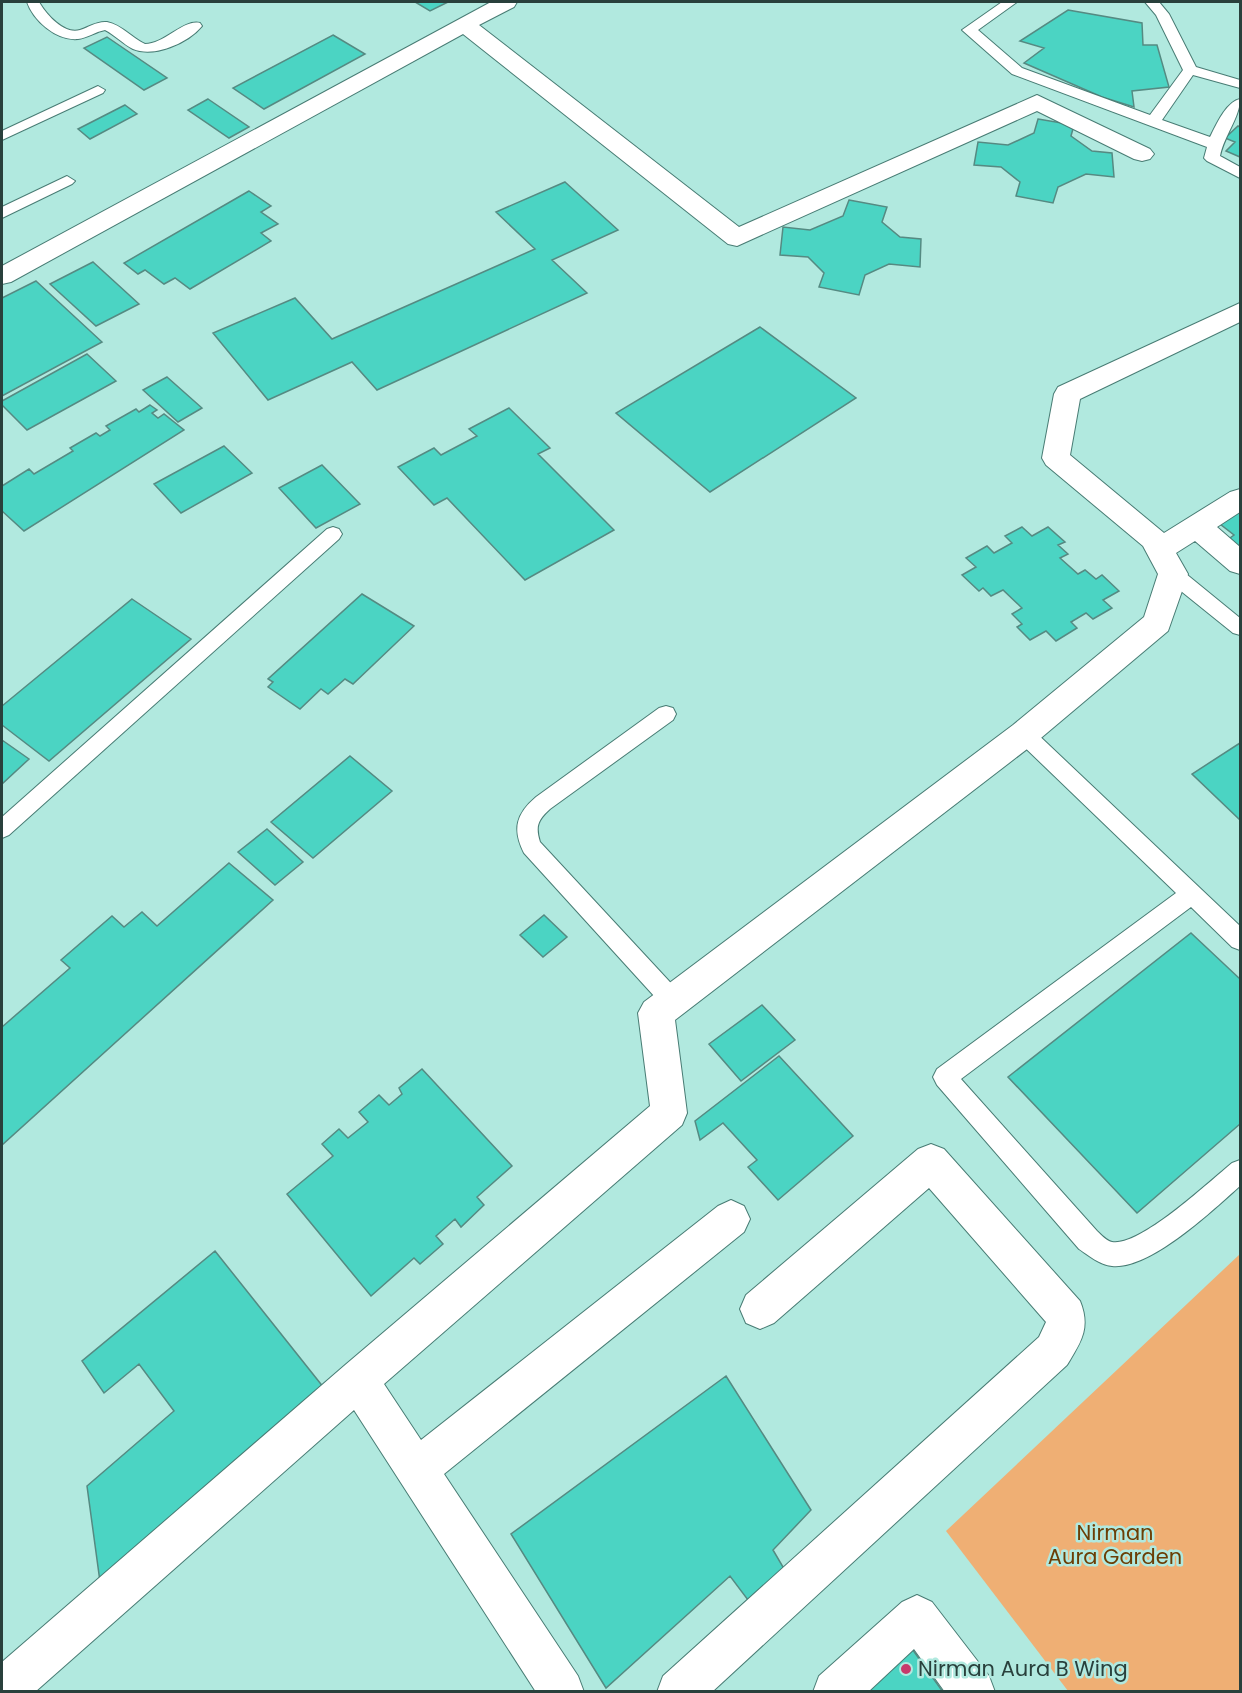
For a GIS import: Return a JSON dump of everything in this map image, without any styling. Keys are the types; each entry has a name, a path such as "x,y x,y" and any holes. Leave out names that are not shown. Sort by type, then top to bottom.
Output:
{"street":[{"path":"2,276 506,2"},
{"path":"464,24 736,238 1037,102 1142,154"},
{"path":"1166,562 1153,538 1056,458 1067,394 1240,312"},
{"path":"2,1691 358,1380 669,1113 656,1013 1024,734 1157,623 1166,562 1197,527 1240,499"},
{"path":"1197,527 1240,563"},
{"path":"679,1692 1053,1351 1065,1331 1066,1315 931,1162 760,1309"},
{"path":"416,1470 731,1219"},
{"path":"358,1380 562,1692"},
{"path":"835,1692 917,1617 973,1692"}],"lane":[{"path":"33,2 36,11 68,35 79,35 107,26 139,48 159,45 195,26"},
{"path":"1010,2 969,30 1017,71 1214,144"},
{"path":"1152,2 1162,14 1190,70 1240,84"},
{"path":"1154,120 1190,70"},
{"path":"2,136 98,90"},
{"path":"1240,103 1228,115 1214,144 1212,158 1240,173"},
{"path":"2,213 67,181"},
{"path":"2,829 333,534"},
{"path":"1166,562 1240,628"},
{"path":"666,714 543,803 529,816 525,829 531,847 673,1001"},
{"path":"1024,734 1240,940"},
{"path":"1192,894 945,1077 1088,1240 1110,1254 1128,1253 1151,1242 1240,1172"}],"green space":[{"name":"Nirman Aura Garden","path":"1240,1254 1240,1691 1068,1691 946,1531"}],"building":[{"path":"415,2 448,2 430,11"},
{"path":"1068,10 1142,23 1143,45 1157,45 1169,87 1132,91 1134,107 1102,97 1024,63 1044,48 1020,41"},
{"path":"333,35 365,54 264,109 233,88"},
{"path":"107,37 167,78 144,90 84,48"},
{"path":"208,99 249,127 229,138 188,110"},
{"path":"125,105 137,114 90,139 78,129"},
{"path":"1038,119 1074,125 1071,136 1092,151 1112,153 1114,177 1086,174 1058,187 1053,203 1016,196 1020,182 1001,167 974,165 978,142 1008,145 1034,133"},
{"path":"1238,126 1240,127 1240,157 1226,151 1235,142 1225,138"},
{"path":"565,182 618,230 552,260 587,293 377,390 352,362 268,400 213,333 295,298 332,339 535,249 496,212"},
{"path":"249,191 271,206 261,212 278,224 261,233 271,241 190,289 175,278 164,284 145,270 138,274 124,263"},
{"path":"849,200 887,207 882,222 900,237 921,239 920,267 889,264 865,275 859,295 819,287 824,273 808,257 780,255 783,227 810,230 843,216"},
{"path":"93,262 139,304 96,326 50,284"},
{"path":"36,281 102,342 2,396 2,298"},
{"path":"760,327 856,398 710,492 616,413"},
{"path":"87,354 116,381 27,430 2,405 2,401"},
{"path":"167,377 202,408 178,422 143,390"},
{"path":"150,405 157,410 152,413 158,418 164,414 184,430 24,531 2,511 2,486 29,469 34,474 73,451 70,448 96,433 100,436 110,430 106,426 136,409 139,412"},
{"path":"509,408 550,448 538,454 614,530 525,580 447,498 434,505 398,467 434,448 441,455 477,436 469,429"},
{"path":"224,446 252,473 181,513 154,484"},
{"path":"322,465 360,504 316,528 279,488"},
{"path":"1240,511 1240,556 1223,543 1234,535 1220,524"},
{"path":"1022,527 1032,536 1048,527 1065,542 1058,545 1068,554 1060,558 1078,574 1085,570 1096,579 1102,575 1119,591 1103,600 1112,608 1093,619 1086,613 1071,622 1077,628 1056,641 1046,631 1030,640 1017,627 1022,624 1012,614 1022,608 1003,590 991,596 983,588 979,591 962,575 976,567 966,558 987,546 994,553 1012,543 1005,536"},
{"path":"362,594 414,626 353,684 345,679 328,694 321,689 300,709 268,687 273,682 268,679"},
{"path":"132,599 191,639 49,761 2,725 2,706"},
{"path":"2,740 29,759 2,784"},
{"path":"1240,743 1240,820 1192,774"},
{"path":"350,756 392,791 313,858 271,822"},
{"path":"267,829 303,862 275,885 238,852"},
{"path":"229,863 273,900 2,1145 2,1027 70,968 61,960 112,916 124,927 142,912 157,926"},
{"path":"544,915 567,937 543,957 520,935"},
{"path":"1191,933 1240,979 1240,1124 1137,1213 1008,1077"},
{"path":"762,1005 795,1040 741,1081 709,1044"},
{"path":"779,1056 853,1136 778,1200 748,1167 757,1160 723,1123 700,1140 695,1121"},
{"path":"422,1069 512,1166 477,1197 484,1205 461,1227 455,1219 436,1236 443,1244 420,1264 414,1258 371,1296 287,1194 333,1156 322,1144 339,1129 348,1138 368,1122 359,1112 379,1095 389,1105 402,1094 399,1088"},
{"path":"215,1251 324,1388 101,1589 87,1486 174,1411 139,1364 104,1393 82,1361"},
{"path":"726,1376 811,1510 773,1550 786,1572 751,1604 730,1576 606,1688 511,1534"},
{"name":"Nirman Aura B Wing","path":"910,1646 943,1692 863,1692"}],"place":[{"name":"Nirman Aura B Wing","path":"906,1669"}]}
